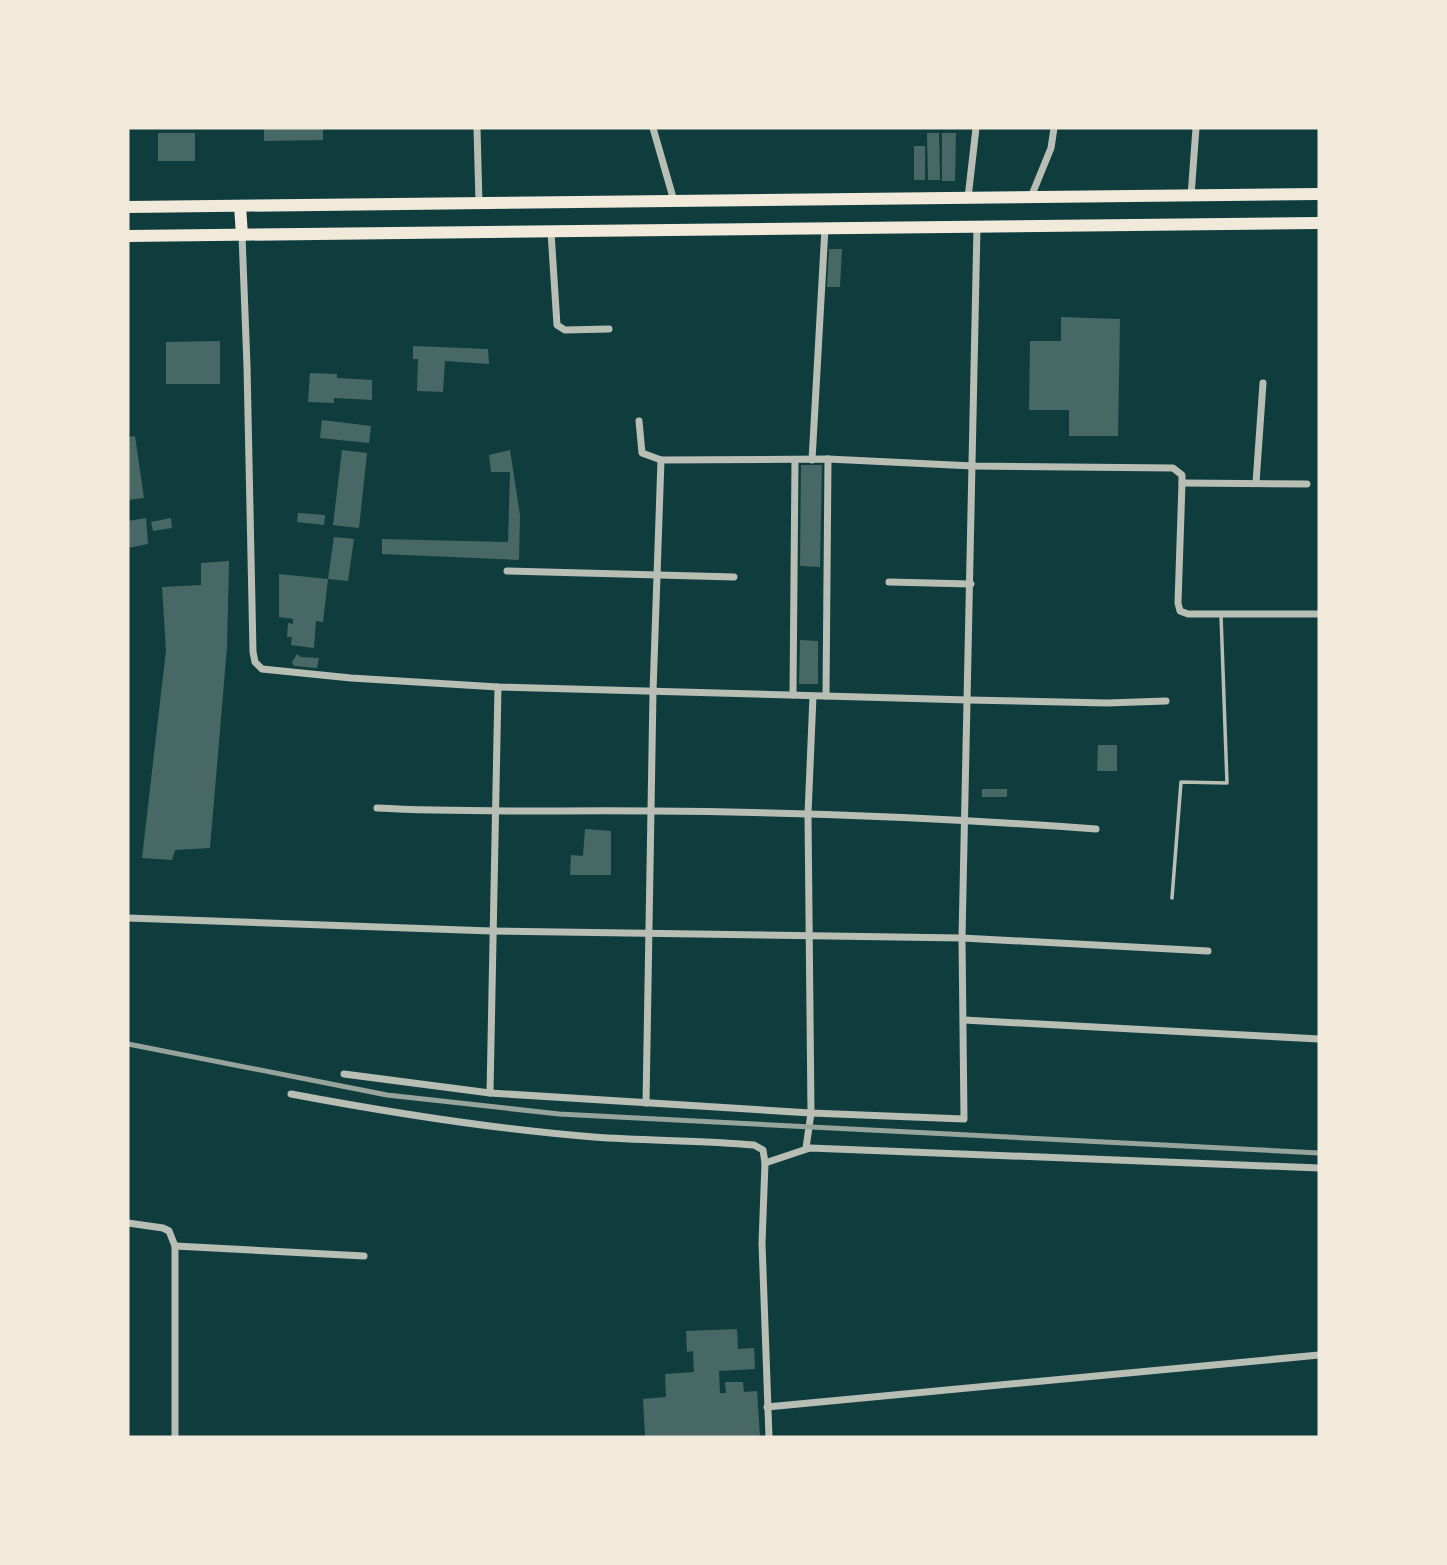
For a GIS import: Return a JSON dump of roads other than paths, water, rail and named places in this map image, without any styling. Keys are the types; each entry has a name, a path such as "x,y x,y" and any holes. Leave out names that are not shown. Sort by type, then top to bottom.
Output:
{"main road":[{"path":"128,207 1319,194"},
{"path":"240,206 242,235"},
{"path":"128,236 1319,223"}],"street":[{"path":"477,128 479,203"},
{"path":"653,128 674,201"},
{"path":"968,198 976,128"},
{"path":"1031,197 1051,148 1054,128"},
{"path":"1191,196 1196,128"},
{"path":"344,1074 489,1093 811,1113 964,1119 962,938 977,227"},
{"path":"812,460 825,229"},
{"path":"551,232 557,325 565,330 608,329"},
{"path":"242,235 253,652 257,665 266,670 498,687 968,701 1166,701"},
{"path":"1256,483 1263,383"},
{"path":"639,421 640,451 645,456 661,460 828,459 973,466 1168,467 1179,471 1182,482 1178,607 1188,614 1319,614"},
{"path":"826,696 828,459"},
{"path":"646,1103 653,692 661,460"},
{"path":"793,695 796,460"},
{"path":"1182,482 1307,484"},
{"path":"507,571 734,577"},
{"path":"889,582 971,584"},
{"path":"489,1093 498,687"},
{"path":"806,1148 811,1113 808,814 813,696"},
{"path":"377,808 494,812 808,814 965,820 1096,830"},
{"path":"128,918 491,930 962,938 1208,951"},
{"path":"964,1020 1319,1039"},
{"path":"291,1094 405,1116 473,1125 593,1137 754,1145 763,1150 765,1163 762,1250 769,1437"},
{"path":"765,1163 806,1148 1319,1168"},
{"path":"128,1223 163,1228 169,1231 175,1246 175,1437"},
{"path":"175,1246 364,1256"},
{"path":"767,1407 1319,1355"}],"lane":[{"path":"1172,898 1181,782 1227,783 1221,614"}],"railway":[{"path":"128,1044 387,1095 559,1114 1319,1153"}]}
